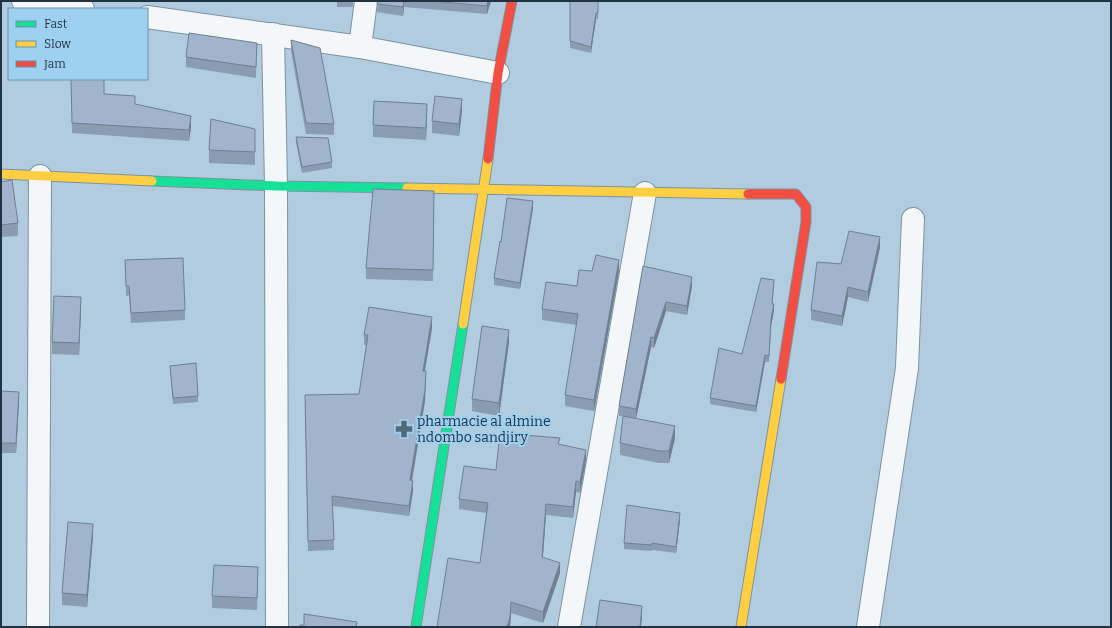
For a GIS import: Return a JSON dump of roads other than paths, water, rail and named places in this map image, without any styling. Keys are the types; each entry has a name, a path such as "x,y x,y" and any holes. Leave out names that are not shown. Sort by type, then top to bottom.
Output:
{"street":[{"path":"23,1 76,8"},
{"path":"360,47 366,1"},
{"path":"416,627 484,189 498,73 512,1"},
{"path":"148,18 360,47 498,73"},
{"path":"273,34 276,186 277,627"},
{"path":"1,174 276,186 645,193 796,194 806,207 806,222 741,627"},
{"path":"38,627 40,176"},
{"path":"569,627 645,193"},
{"path":"868,627 907,368 913,219"}],"place":[{"name":"pharmacie al almine ndombo sandjiry","path":"404,429"}]}
